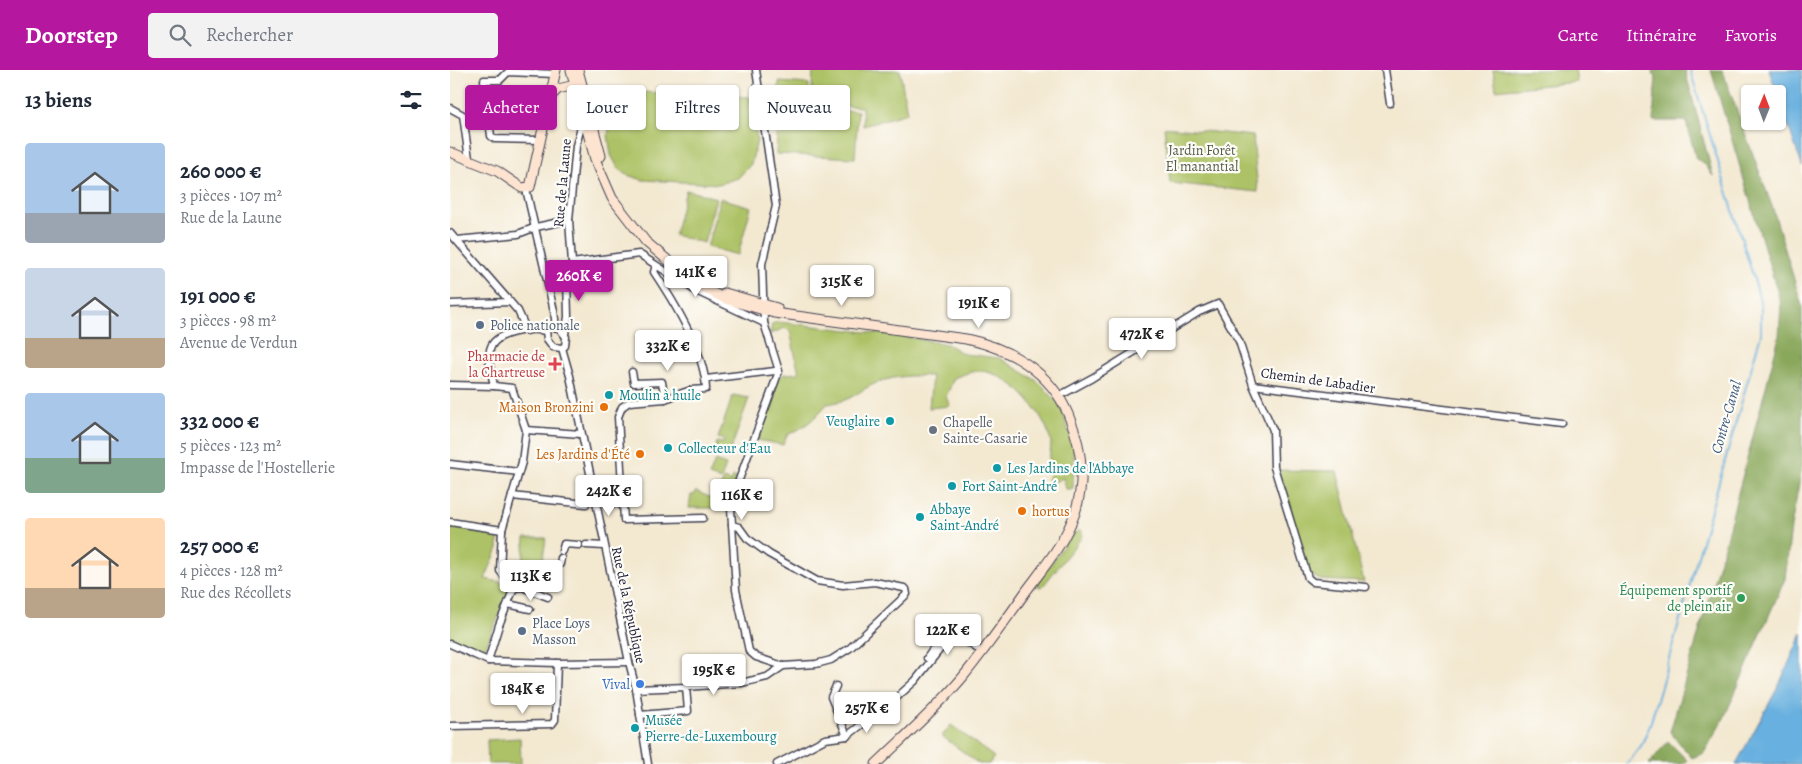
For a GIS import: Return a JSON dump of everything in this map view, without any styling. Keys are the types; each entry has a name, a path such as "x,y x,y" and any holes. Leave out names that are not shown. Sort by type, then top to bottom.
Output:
{"main road":[{"path":"553,85 556,71"},
{"path":"557,90 576,75 609,183 621,210"},
{"path":"450,152 497,171 516,185 526,189 533,182 542,130"},
{"path":"587,130 600,173 621,210 646,242 708,292 810,319 966,339 995,346 1029,365 1050,385 1059,396 1072,422 1080,448 1081,480 1074,514 1057,549 982,652 952,689 876,764"}],"street":[{"path":"732,525 739,527 747,538 769,554 817,581 843,585 875,582 906,589 906,594 839,656 816,664 783,666 756,657 749,651 736,590 732,525 731,508 736,488 780,371 764,323 762,264 776,206 756,70"},
{"path":"1385,70 1390,103"},
{"path":"540,140 495,139 491,136 484,80 500,80 508,72 556,71"},
{"path":"450,108 463,115 468,159"},
{"name":"Rue de la Laune","path":"565,334 568,317 567,277 572,263 570,220 577,139 580,130"},
{"path":"526,189 536,227 556,327 565,334 566,343 562,348 557,349 550,344 546,331"},
{"path":"457,240 518,234 536,227 570,220"},
{"path":"450,234 521,315 527,331"},
{"path":"572,263 639,254 696,291 764,323"},
{"path":"656,266 654,272 666,290 692,342 706,379 706,389 691,390 665,399 629,402 620,411 624,520 702,518"},
{"path":"450,304 510,302"},
{"name":"Chemin de Labadier","path":"1059,396 1200,312 1218,304 1239,342 1253,385 1562,424"},
{"path":"494,386 490,362 491,346 504,336 527,331 546,331 556,327"},
{"name":"Rue de la République","path":"562,348 570,376 593,504 604,546 628,662 636,689 648,764"},
{"path":"706,379 775,371"},
{"path":"632,372 634,383 662,382 665,399"},
{"path":"1253,385 1273,430 1274,468 1308,578 1313,582 1366,588"},
{"path":"450,386 494,386 514,390 526,430 519,472 502,530 500,571 514,588"},
{"path":"526,430 581,434"},
{"path":"450,464 519,472"},
{"path":"512,496 593,504"},
{"path":"606,503 624,504"},
{"path":"450,522 502,530"},
{"path":"561,558 564,544 604,546"},
{"path":"514,588 522,587 548,596"},
{"path":"488,661 514,588"},
{"path":"508,604 530,610"},
{"path":"925,668 926,658 941,638"},
{"path":"777,764 825,739 847,736 895,699 925,668 941,648 950,642 963,640 982,652"},
{"path":"450,644 488,661 557,663 628,662"},
{"path":"700,661 713,669 717,685"},
{"path":"450,726 552,724 555,720 556,712 557,663"},
{"path":"636,689 741,683 767,677 783,666"},
{"path":"836,686 831,697 847,736"},
{"path":"640,715 688,711 686,687"}],"green space":[{"path":"813,70 900,70 907,113 863,126 862,107 850,106 850,85 812,85"},
{"path":"1493,70 1575,70 1577,82 1496,90"},
{"path":"1653,70 1685,70 1713,176 1704,163 1696,159 1686,121 1653,121 1656,75 1652,75"},
{"path":"1711,70 1722,70 1741,122 1741,130 1744,130 1773,209 1802,306 1802,467 1791,527 1785,579 1724,718 1704,753 1692,758 1670,732 1726,539 1779,337 1781,304"},
{"path":"779,82 809,84 809,85 779,85"},
{"path":"646,92 656,93 656,130 739,130 739,96 749,97 749,130 755,130 757,141 751,164 738,178 719,184 643,180 627,175 618,168 611,155 609,130 646,130"},
{"path":"850,111 858,111 855,158 776,154 778,130 850,130"},
{"name":"Jardin Forêt El manantial","path":"1164,127 1253,136 1258,192 1170,183"},
{"path":"686,190 716,198 704,243 674,235"},
{"path":"720,198 751,207 738,255 707,247"},
{"path":"778,322 901,336 947,344 964,354 999,358 1039,382 1060,405 1074,447 1073,489 1066,489 1063,478 1054,482 1047,480 1053,466 1048,463 1051,443 1043,421 1036,410 1008,382 983,371 970,372 954,378 946,397 950,406 929,408 932,376 893,378 870,386 846,399 827,404 809,422 787,435 783,445 757,440 777,380 784,374 799,373 790,331 785,328 770,334 772,324"},
{"path":"733,395 749,398 729,455 715,450 717,442 723,443 724,440 718,438"},
{"path":"715,461 726,465 721,480 709,476"},
{"path":"1276,470 1337,471 1364,582 1320,580 1310,574"},
{"path":"733,477 737,478 729,508 689,508 691,495 694,495 696,491 711,498 724,499 724,492 719,490 724,479 731,482"},
{"path":"450,526 498,534 498,548 485,579 505,583 511,588 483,652 474,648 473,651 450,640"},
{"path":"1080,530 1083,534 1081,538 1043,586 1039,587 1038,582 1071,535"},
{"path":"525,538 546,538 542,566 523,563"},
{"path":"951,725 994,757 989,764 979,764 942,736"},
{"path":"520,738 521,764 488,764 487,740"},
{"path":"1668,741 1687,760 1683,764 1649,764"}],"water":[{"path":"1769,70 1802,70 1802,166 1786,119 1786,85 1774,85"},
{"path":"1802,633 1802,764 1736,764 1778,687"}],"waterway":[{"name":"Contre-Canal","path":"1627,764 1641,746 1650,725 1761,334 1761,306 1757,289 1690,70"}],"place":[{"name":"Police nationale","path":"480,325"},
{"name":"Pharmacie de la Chartreuse","path":"555,364"},
{"name":"Moulin à huile","path":"609,395"},
{"name":"Maison Bronzini","path":"604,407"},
{"name":"Veuglaire","path":"890,421"},
{"name":"Chapelle Sainte-Casarie","path":"933,430"},
{"name":"Collecteur d'Eau","path":"668,448"},
{"name":"Les Jardins d'Été","path":"640,454"},
{"name":"Les Jardins de l'Abbaye","path":"997,468"},
{"name":"Fort Saint-André","path":"952,486"},
{"name":"hortus","path":"1022,511"},
{"name":"Abbaye Saint-André","path":"920,517"},
{"name":"Équipement sportif de plein air","path":"1741,598"},
{"name":"Place Loys Masson","path":"522,631"},
{"name":"Vival","path":"640,684"},
{"name":"Musée Pierre-de-Luxembourg","path":"635,728"}]}
